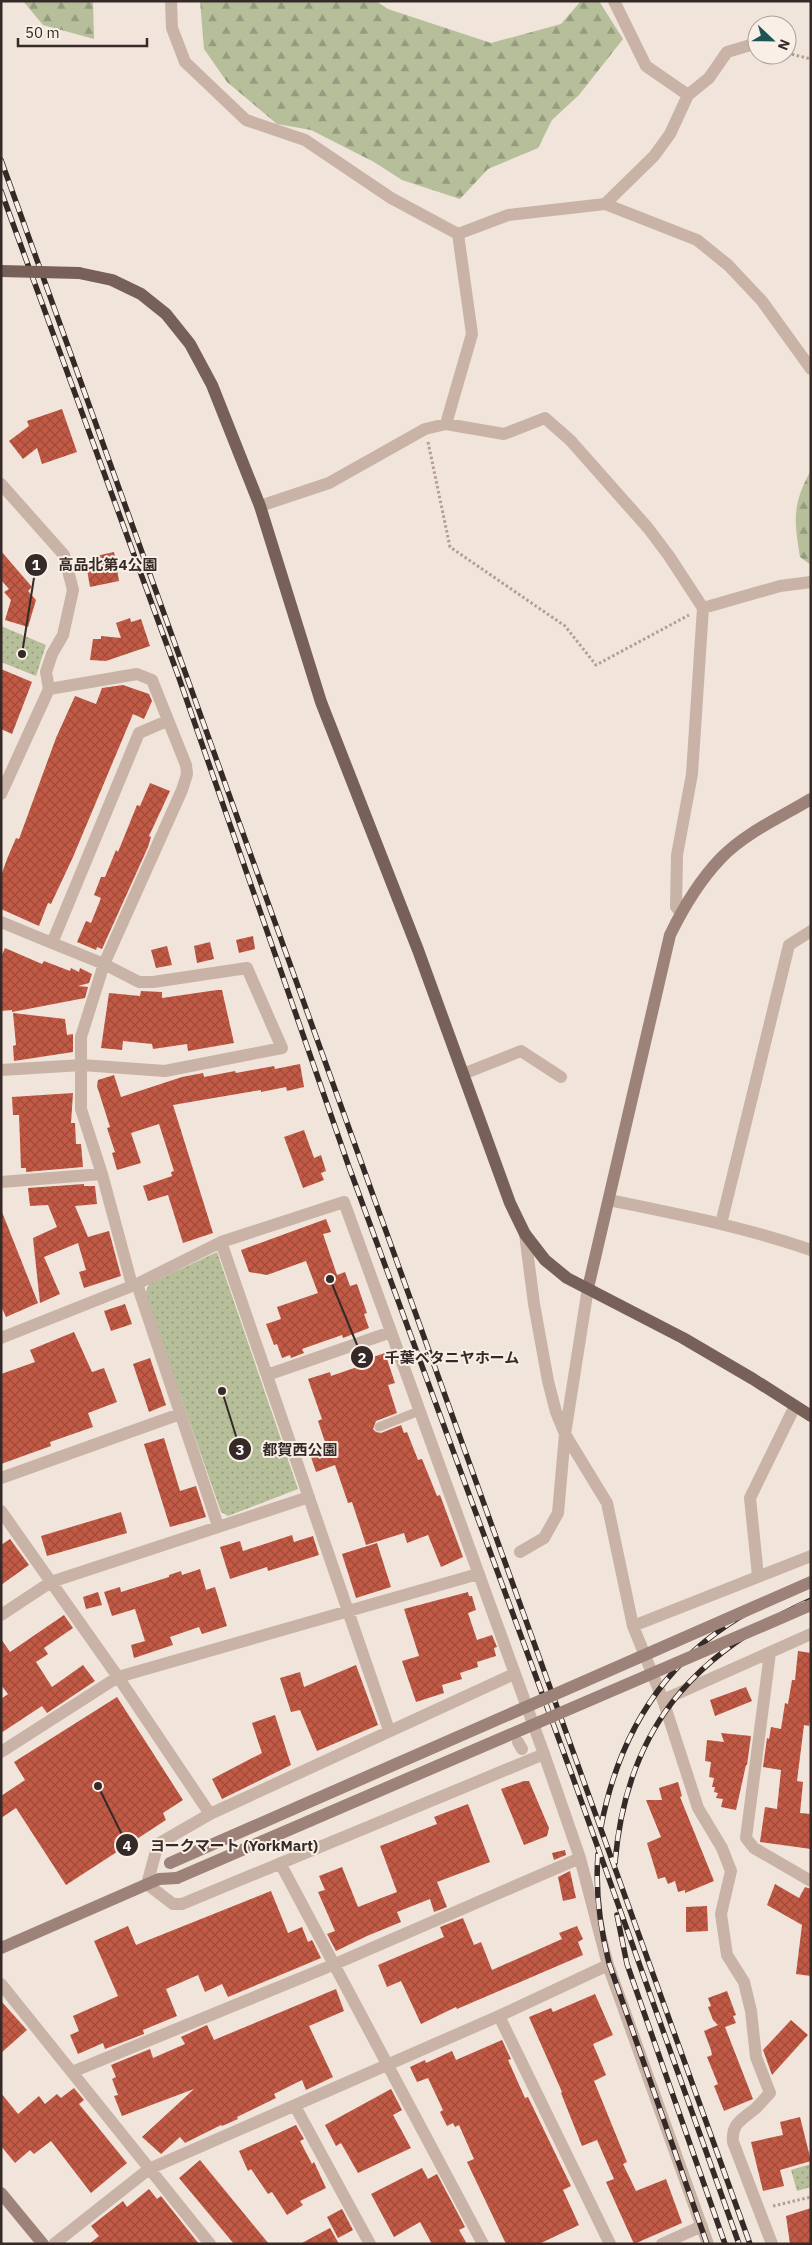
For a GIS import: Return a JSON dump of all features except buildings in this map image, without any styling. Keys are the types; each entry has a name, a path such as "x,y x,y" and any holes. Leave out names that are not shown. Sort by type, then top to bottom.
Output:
{"main road":[{"path":"1,271 79,273 112,280 141,294 166,314 190,344 212,385 260,506 321,702 418,950 510,1203 525,1234 545,1260 567,1278 683,1338 754,1379 811,1416"}],"street":[{"path":"171,1 172,28 185,62 246,120 305,140 391,198 458,234 508,215 605,204 697,240 728,265 762,301 811,369"},
{"path":"614,1 646,66 688,95"},
{"path":"605,204 659,149 670,134 688,95 709,78 727,52 747,46"},
{"path":"446,424 472,334 458,234"},
{"path":"260,506 329,483 426,430 446,424 504,434 545,418 570,440 648,528 670,556 703,608 692,774 677,855 676,907 681,913"},
{"path":"1,484 64,554 73,590 63,635 52,654 46,672 49,689 4,779 1,794"},
{"path":"703,608 780,586 811,582"},
{"path":"49,689 137,674 152,680 186,765 187,774 182,790 104,964 81,1037 81,1109 135,1285 218,1526"},
{"path":"52,943 139,733 167,721"},
{"path":"520,1552 544,1538 558,1514 565,1434 588,1288 670,935 681,913 721,858 740,842 811,799"},
{"path":"1,922 104,964 139,982 153,982 248,968 282,1048 165,1070 82,1065 1,1070"},
{"path":"721,1224 789,945 811,932"},
{"path":"463,1074 521,1051 561,1077"},
{"path":"1,1182 102,1174"},
{"path":"609,1200 721,1224 776,1238 811,1250"},
{"path":"1,1338 135,1285 221,1242 344,1202 544,1754 580,1858 608,1965 708,2244"},
{"path":"525,1234 548,1382 565,1434 607,1503 633,1626 663,1700 698,1808 731,1867 721,1914 727,1954 744,1982 751,2011 756,2057 770,2093 756,2108 736,2123 732,2133 732,2142 772,2244"},
{"path":"221,1242 389,1730"},
{"path":"267,1375 391,1332"},
{"path":"758,1576 750,1498 795,1406"},
{"path":"1,1478 180,1414"},
{"path":"1,1615 51,1582 309,1497"},
{"path":"1,1511 118,1677 210,1814"},
{"path":"633,1626 811,1556"},
{"path":"1,1752 118,1677 478,1574"},
{"path":"153,1882 170,1863 811,1582"},
{"path":"1,1948 153,1882 177,1878 811,1604"},
{"path":"663,1700 770,1654 811,1634"},
{"path":"770,1654 746,1838 754,1848 811,1881"},
{"path":"514,1674 210,1814 158,1844 153,1882 173,1904 182,1904 544,1754"},
{"path":"72,2072 335,1964 580,1858"},
{"path":"280,1863 483,2244"},
{"path":"54,2244 149,2169 295,2106 387,2063 499,2016 608,1965"},
{"path":"1,1984 210,2244"},
{"path":"499,2016 610,2244"},
{"path":"295,2106 370,2244"},
{"path":"1,2193 43,2244"},
{"path":"662,2244 702,2226"}],"lane":[{"path":"379,1427 419,1411"}],"path":[{"path":"797,56 811,59"},
{"path":"426,430 450,547 565,626 596,665 703,608"},
{"path":"759,2210 811,2197"}],"green space":[{"path":"23,1 93,1 94,39 43,25"},
{"path":"200,1 376,1 388,9 491,43 561,24 581,1 599,1 623,39 579,95 552,120 538,148 488,169 460,199 402,180 374,162 311,130 277,124 227,82 204,49"},
{"path":"811,470 811,565 800,557 796,512 800,493"},
{"path":"1,626 46,645 36,676 1,662"},
{"path":"217,1252 298,1489 228,1516 221,1512 145,1294 149,1284"},
{"path":"811,2164 811,2187 797,2191 791,2170"}],"railway":[{"path":"1,160 750,2244"},
{"path":"1,191 179,678 349,1167 572,1775 739,2244"},
{"path":"601,1827 609,1792 620,1760 634,1729 651,1700 671,1674 695,1650 722,1629 752,1610 811,1583"},
{"path":"615,1863 622,1816 634,1773 650,1736 672,1702 700,1672 732,1645 769,1621 811,1600"},
{"path":"598,1854 597,1882 599,1909 609,1963 707,2244"},
{"path":"617,1915 627,1964 725,2244"}],"place":[{"name":"高品北第4公園","path":"22,654"},
{"name":"千葉ベタニヤホーム","path":"330,1279"},
{"name":"都賀西公園","path":"222,1391"},
{"name":"ヨークマート (YorkMart)","path":"98,1786"}]}
